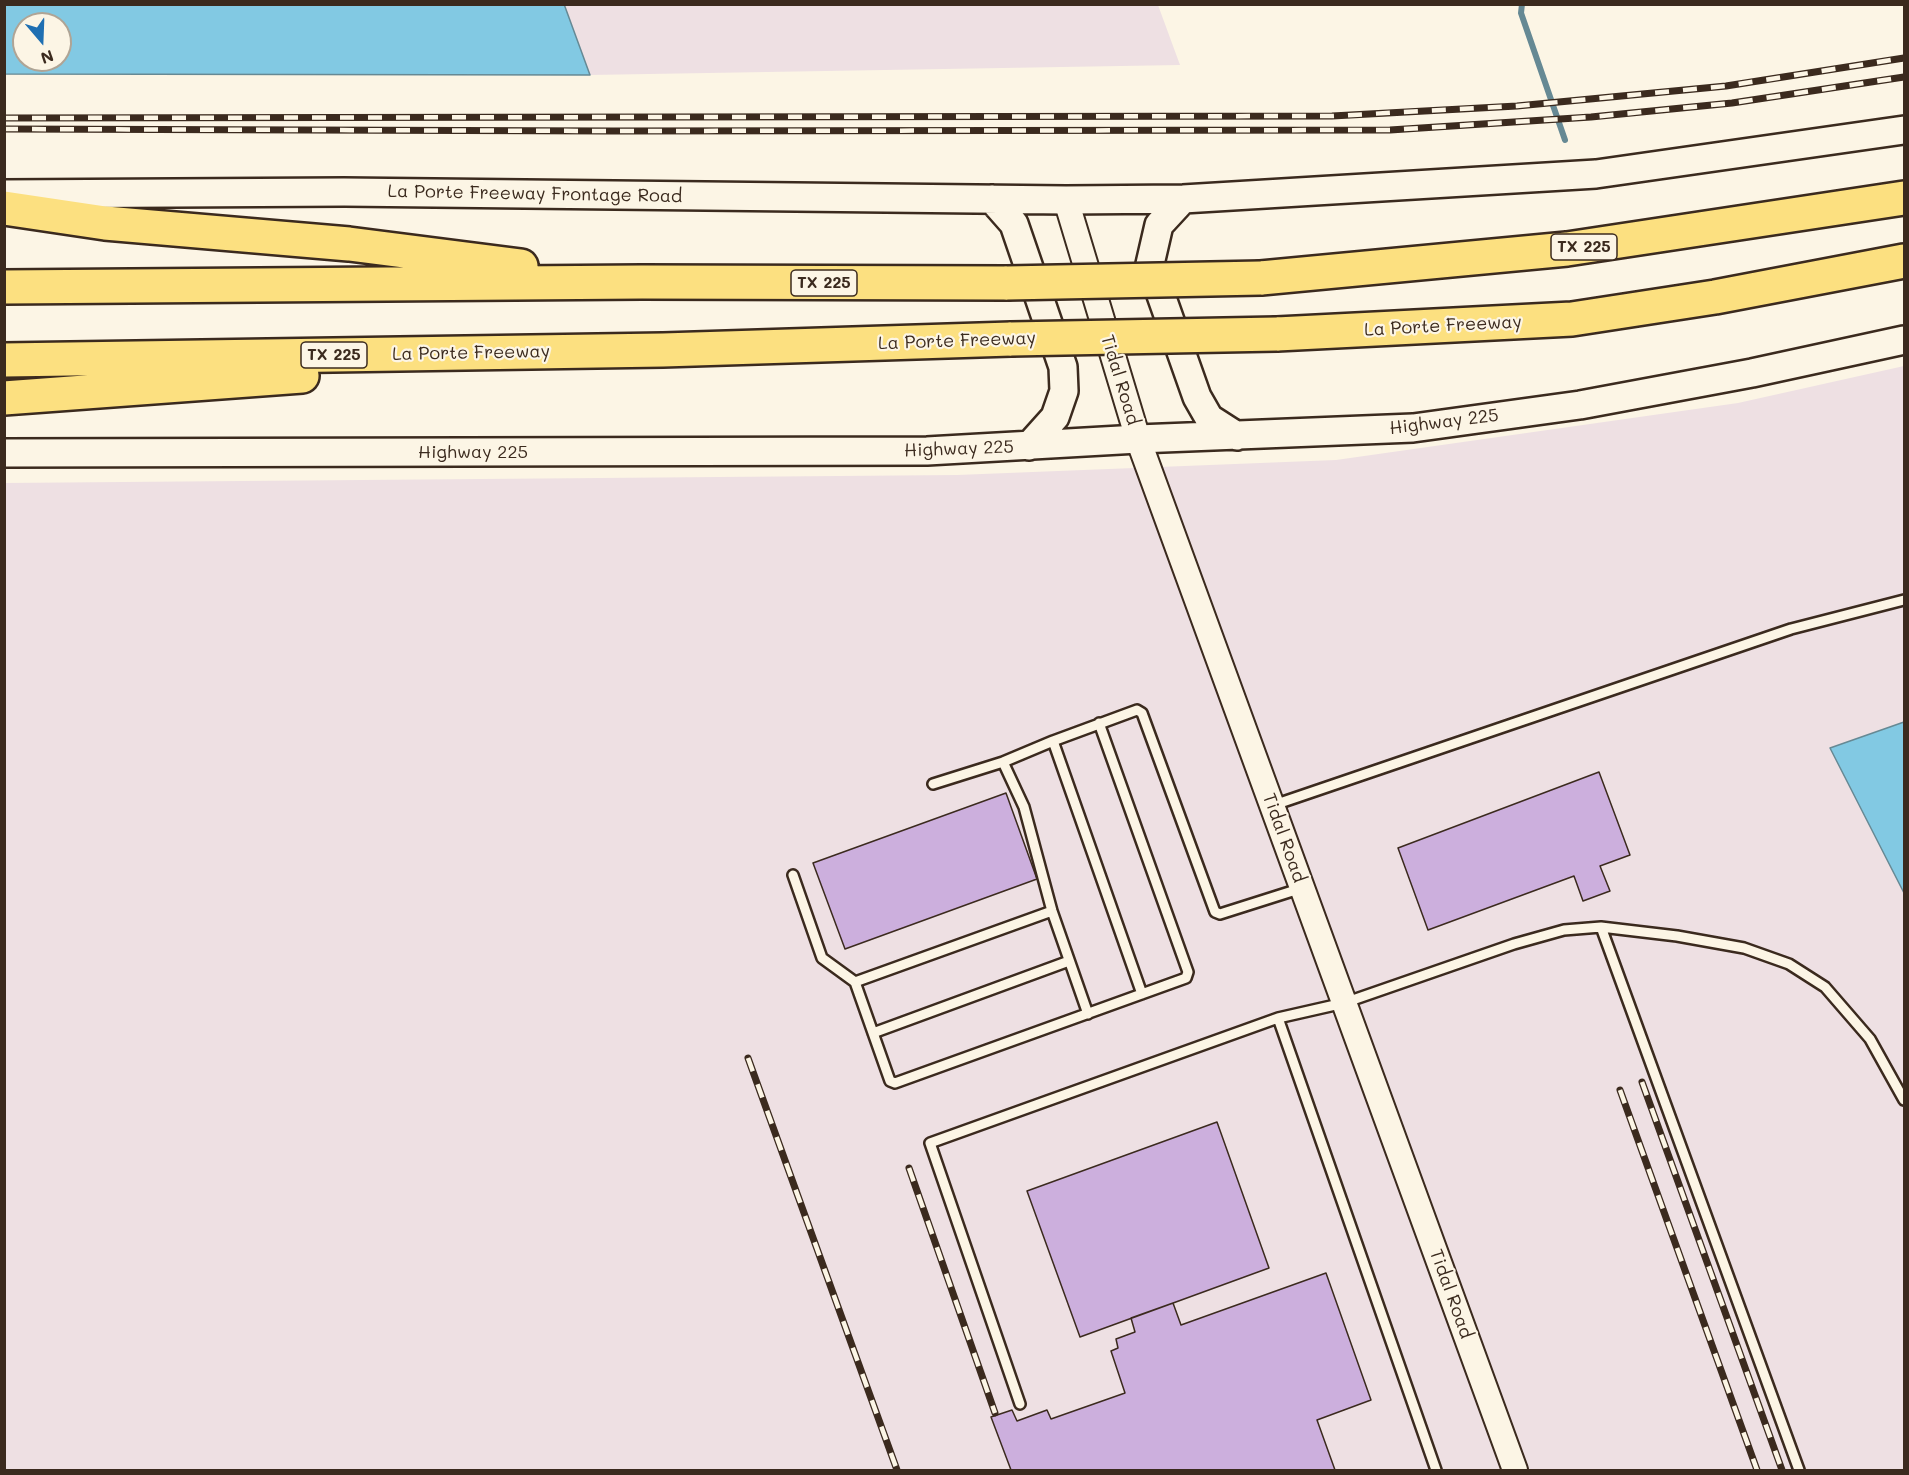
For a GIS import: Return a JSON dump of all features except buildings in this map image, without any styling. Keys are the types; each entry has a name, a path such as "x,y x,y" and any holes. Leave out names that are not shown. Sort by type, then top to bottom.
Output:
{"highway":[{"name":"TX 225","path":"4,287 642,282 1007,283 1261,278 1567,249 1905,198"},
{"path":"4,208 105,224 349,244 642,282"},
{"name":"La Porte Freeway","path":"4,360 663,350 1011,339 1276,334 1572,319 1715,297 1905,261"},
{"path":"4,398 663,350"}],"main road":[{"path":"1066,200 1183,199 1596,174 1905,130"},
{"name":"La Porte Freeway Frontage Road","path":"4,194 344,192 1066,200"},
{"path":"992,199 1014,224 1063,367 1064,391 1055,417 1029,446"},
{"path":"1183,199 1159,225 1150,264 1197,397 1209,418 1237,436"},
{"name":"Highway 225","path":"4,453 927,451 1138,439 1413,428 1580,405 1905,340"}],"street":[{"name":"Tidal Road","path":"1066,200 1138,439 1515,1470"}],"lane":[{"path":"1272,806 1791,629 1905,600"},
{"path":"933,784 1003,762 1137,710 1142,713 1215,912 1220,914 1302,888"},
{"path":"793,875 822,958 855,982 890,1081 895,1083 1186,978 1188,972 1099,723"},
{"path":"1053,741 1142,994"},
{"path":"1003,762 1024,807 1052,911 1088,1014"},
{"path":"855,982 1052,911"},
{"path":"1601,927 1799,1470"},
{"path":"1020,1404 930,1143 1278,1018 1344,1003 1514,944 1564,930 1601,927 1677,936 1744,948 1789,964 1825,987 1870,1039 1905,1100"},
{"path":"873,1033 1070,961"},
{"path":"1278,1018 1436,1470"}],"shaded area":[{"path":"564,5 1158,5 1180,65 590,75"},
{"path":"1904,366 1904,1470 5,1470 4,483 957,475 1336,460 1738,403"}],"water":[{"path":"564,4 590,75 5,74 5,5"},
{"path":"1904,722 1904,893 1830,748"}],"waterway":[{"path":"1522,4 1521,13 1565,140"}],"railway":[{"path":"4,118 1332,116 1517,106 1726,86 1904,58"},
{"path":"4,129 1390,130 1591,117 1732,103 1904,77"},
{"path":"748,1058 897,1470"},
{"path":"1642,1082 1782,1470"},
{"path":"1620,1090 1757,1470"},
{"path":"909,1168 995,1413"}]}
